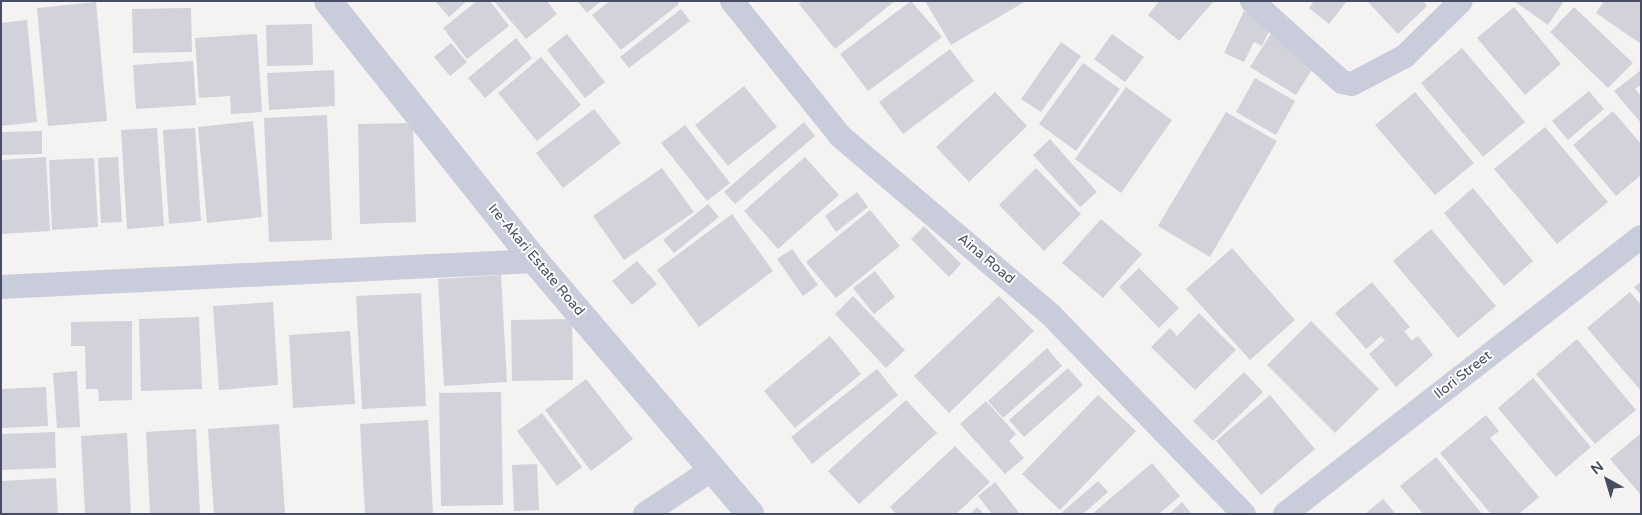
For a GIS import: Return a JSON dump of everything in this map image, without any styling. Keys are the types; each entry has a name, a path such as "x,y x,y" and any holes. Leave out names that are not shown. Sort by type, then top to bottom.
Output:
{"street":[{"name":"Ire-Akari Estate Road","path":"328,1 535,261 714,468 750,514"},
{"name":"Aina Road","path":"732,1 840,136 1051,315 1244,514"},
{"path":"1252,1 1342,82 1352,84 1405,56 1461,1"},
{"name":"Ilori Street","path":"1285,514 1641,237"},
{"path":"1,287 535,261"},
{"path":"645,514 714,468"}],"building":[{"path":"435,1 467,1 449,17"},
{"path":"477,1 490,1 509,26 467,59 443,28"},
{"path":"494,1 547,1 557,14 526,39"},
{"path":"577,1 601,1 587,13"},
{"path":"610,1 677,1 679,4 621,50 592,15"},
{"path":"802,1 895,1 835,49 799,4"},
{"path":"911,1 942,37 868,91 840,54"},
{"path":"925,1 1026,1 951,45"},
{"path":"1159,1 1214,1 1179,41 1148,15"},
{"path":"1314,1 1347,1 1329,24 1309,8"},
{"path":"1367,1 1423,1 1427,6 1398,34"},
{"path":"1514,1 1564,1 1548,25"},
{"path":"1604,1 1641,1 1641,44 1596,13"},
{"path":"96,2 107,121 48,126 37,8"},
{"path":"1514,7 1561,64 1525,95 1477,38"},
{"path":"1574,7 1633,63 1608,88 1550,32"},
{"path":"191,8 192,52 133,53 132,9"},
{"path":"681,9 690,21 629,68 620,57"},
{"path":"1244,11 1272,25 1262,46 1254,42 1244,62 1224,53"},
{"path":"27,20 37,122 1,126 1,23"},
{"path":"312,24 313,65 267,66 266,25"},
{"path":"1272,32 1318,60 1296,95 1250,67"},
{"path":"257,34 262,112 231,114 230,96 199,98 195,38"},
{"path":"567,34 605,82 585,98 547,50"},
{"path":"1112,34 1144,57 1125,82 1094,59"},
{"path":"516,38 532,58 485,98 468,78"},
{"path":"1061,42 1081,56 1041,112 1021,99"},
{"path":"451,43 467,62 450,76 434,57"},
{"path":"1462,48 1525,122 1483,157 1421,83"},
{"path":"950,49 974,81 903,134 879,102"},
{"path":"541,57 581,105 537,141 498,93"},
{"path":"193,61 196,105 136,109 133,65"},
{"path":"1083,63 1120,89 1076,151 1039,124"},
{"path":"334,70 335,106 269,110 267,73"},
{"path":"1641,70 1641,85 1635,89 1641,96 1641,123 1614,91"},
{"path":"1255,78 1295,101 1276,135 1236,112"},
{"path":"744,86 777,127 728,166 695,125"},
{"path":"1126,87 1172,120 1121,193 1075,159"},
{"path":"1589,91 1604,109 1568,140 1552,121"},
{"path":"995,92 1027,126 969,182 936,147"},
{"path":"1415,92 1474,163 1435,195 1375,125"},
{"path":"594,109 621,143 563,188 536,153"},
{"path":"1613,111 1641,144 1641,175 1616,196 1573,145"},
{"path":"1226,112 1277,141 1210,257 1158,226"},
{"path":"327,115 332,240 269,242 264,118"},
{"path":"253,121 262,217 207,223 198,127"},
{"path":"804,122 815,136 735,204 724,192"},
{"path":"413,123 416,222 360,224 358,124"},
{"path":"685,125 730,183 707,201 661,143"},
{"path":"1545,127 1608,202 1557,244 1494,169"},
{"path":"157,128 164,226 127,229 121,130"},
{"path":"195,128 201,221 169,224 163,130"},
{"path":"42,131 42,154 1,155 1,132"},
{"path":"1050,139 1097,192 1080,207 1033,155"},
{"path":"46,157 50,231 1,234 1,160"},
{"path":"118,157 122,222 101,223 98,158"},
{"path":"805,157 839,195 778,249 744,211"},
{"path":"94,158 98,227 52,230 49,160"},
{"path":"662,168 694,212 624,260 593,216"},
{"path":"1036,168 1081,214 1044,251 999,205"},
{"path":"1473,188 1533,261 1504,286 1444,213"},
{"path":"857,192 868,207 836,232 825,216"},
{"path":"708,204 719,217 674,253 663,240"},
{"path":"870,210 900,246 836,298 806,262"},
{"path":"732,214 773,271 699,327 657,270"},
{"path":"1101,219 1142,254 1103,298 1062,263"},
{"path":"924,226 961,264 949,277 911,239"},
{"path":"1431,229 1496,306 1458,338 1393,261"},
{"path":"1232,248 1295,320 1250,360 1186,289"},
{"path":"792,249 818,285 803,296 777,259"},
{"path":"637,261 657,284 632,305 612,281"},
{"path":"1139,268 1179,308 1159,328 1119,287"},
{"path":"875,271 895,297 874,314 853,288"},
{"path":"501,275 507,382 444,386 438,279"},
{"path":"1372,282 1410,327 1404,331 1412,341 1418,336 1433,355 1396,387 1369,354 1385,340 1381,336 1366,349 1335,313"},
{"path":"1641,282 1641,295 1634,287"},
{"path":"1630,292 1641,305 1641,391 1587,328"},
{"path":"421,293 426,406 362,409 356,296"},
{"path":"853,296 905,350 886,368 835,314"},
{"path":"999,296 1034,331 949,413 914,376"},
{"path":"273,302 278,385 219,390 213,306"},
{"path":"1199,313 1236,350 1195,390 1151,347 1170,328 1177,336"},
{"path":"199,317 202,389 141,391 139,319"},
{"path":"572,319 573,380 512,381 511,320"},
{"path":"132,321 132,400 99,401 98,389 86,389 85,346 71,346 71,322"},
{"path":"1311,321 1379,389 1335,433 1267,365"},
{"path":"350,331 355,404 293,408 289,335"},
{"path":"830,336 861,374 795,428 764,391"},
{"path":"1577,339 1636,410 1595,444 1536,374"},
{"path":"1047,348 1062,366 1003,418 988,401"},
{"path":"1068,368 1083,385 1024,437 1009,420"},
{"path":"877,369 898,395 812,464 791,437"},
{"path":"77,371 80,427 57,428 53,373"},
{"path":"1244,372 1263,392 1213,441 1193,421"},
{"path":"1533,378 1591,447 1556,477 1498,408"},
{"path":"586,379 633,439 591,471 545,410"},
{"path":"46,387 48,426 1,428 1,389"},
{"path":"501,392 503,505 441,506 439,393"},
{"path":"1098,395 1136,431 1060,510 1022,474"},
{"path":"1270,395 1315,449 1261,495 1216,441"},
{"path":"906,400 937,433 859,504 828,471"},
{"path":"986,401 1016,434 1009,441 1024,458 1005,474 960,424"},
{"path":"542,413 582,467 557,486 517,431"},
{"path":"1486,415 1499,431 1490,438 1539,497 1519,514 1491,514 1440,453"},
{"path":"428,420 433,514 365,514 360,424"},
{"path":"279,424 285,514 214,514 208,429"},
{"path":"196,429 200,514 150,514 146,432"},
{"path":"55,432 56,468 1,470 1,434"},
{"path":"127,433 131,514 85,514 81,436"},
{"path":"1641,433 1641,495 1610,459"},
{"path":"955,446 990,482 956,514 896,514 890,507"},
{"path":"1436,457 1482,514 1423,514 1400,486"},
{"path":"1152,463 1180,496 1159,514 1092,514"},
{"path":"537,464 539,510 514,511 512,465"},
{"path":"56,478 58,514 1,514 1,481"},
{"path":"1098,481 1108,492 1083,514 1060,514"},
{"path":"995,482 1020,514 992,514 978,496"},
{"path":"1383,499 1396,514 1365,514"},
{"path":"1182,502 1192,514 1169,514"},
{"path":"977,507 984,514 970,514"}]}
